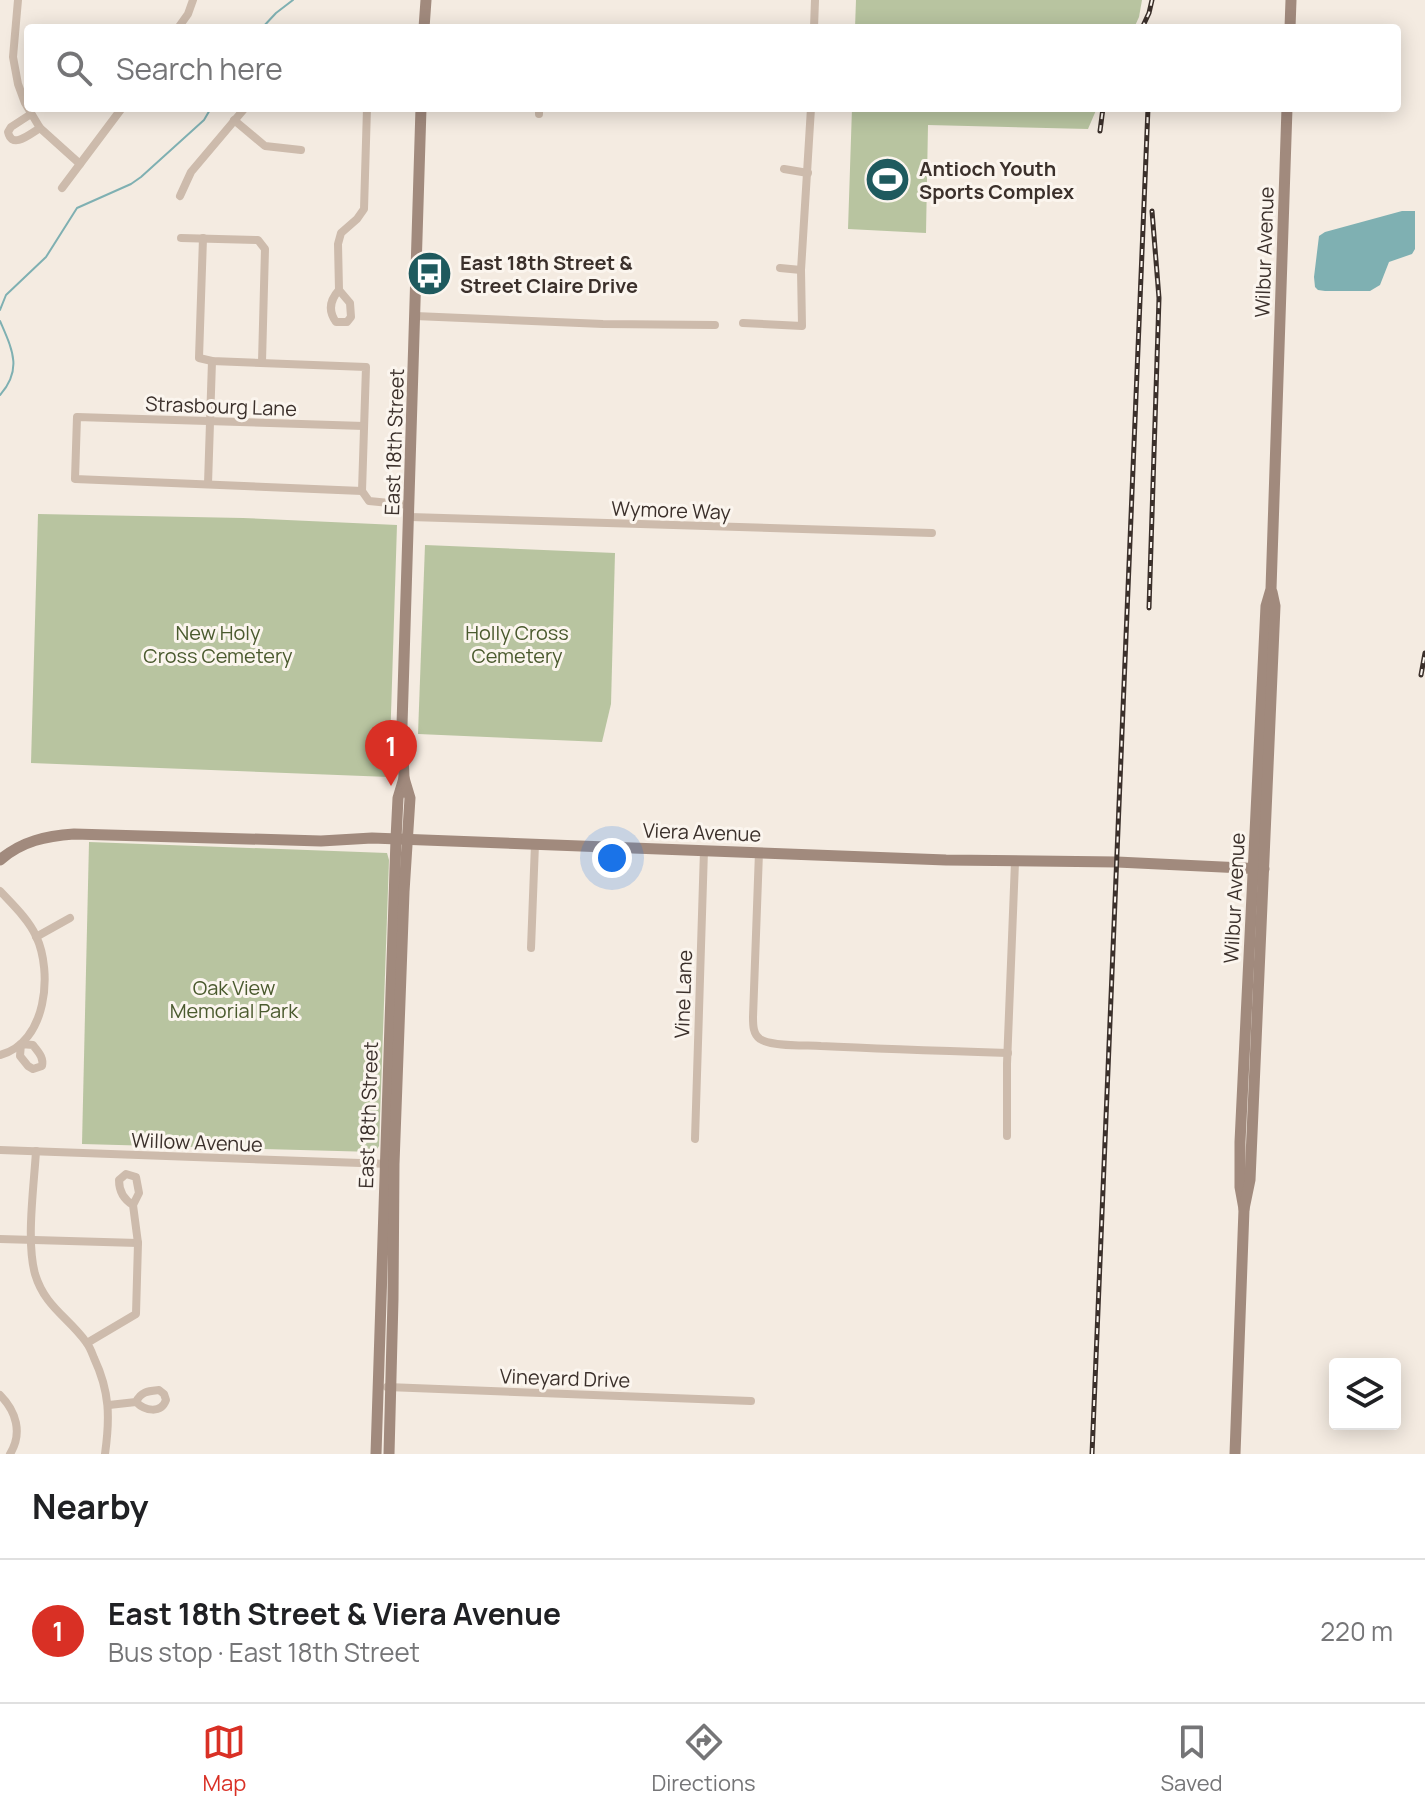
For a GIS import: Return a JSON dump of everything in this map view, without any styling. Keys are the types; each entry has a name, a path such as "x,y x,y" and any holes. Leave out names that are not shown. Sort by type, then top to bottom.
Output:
{"main road":[{"path":"424,24 426,0"},
{"path":"1290,24 1291,0"},
{"name":"East 18th Street","path":"376,1454 384,1387 389,1164 404,892 402,839 410,798 404,778 402,725 421,112"},
{"name":"Wilbur Avenue","path":"1235,1454 1244,1209 1240,1157 1249,1063 1275,606 1271,589 1287,112"},
{"name":"Viera Avenue","path":"0,860 28,841 74,834 321,841 372,838 1259,869"},
{"name":"East 18th Street","path":"384,1387 389,1454"}],"street":[{"path":"18,0 13,57 24,98"},
{"path":"181,24 193,0"},
{"path":"814,24 815,0"},
{"path":"62,188 119,112"},
{"path":"180,196 191,172 241,112"},
{"path":"339,290 338,244 341,233 364,209 367,112"},
{"path":"743,323 802,326 801,270 811,112"},
{"path":"40,128 19,141 9,137 11,127 31,114 40,128 80,164"},
{"path":"234,120 265,146 301,150"},
{"path":"784,169 808,173"},
{"path":"181,238 258,240 265,249 262,362"},
{"path":"203,238 199,358 366,367 362,491"},
{"path":"780,268 801,270"},
{"path":"415,316 715,325"},
{"path":"208,484 212,361"},
{"name":"Strasbourg Lane","path":"75,479 77,417 364,426"},
{"name":"Wymore Way","path":"75,479 362,491 369,501 410,511 932,533"},
{"path":"531,948 535,844"},
{"name":"Vine Lane","path":"695,1139 704,850"},
{"path":"759,852 753,1028 762,1041 1008,1053"},
{"path":"1007,1136 1015,862"},
{"path":"0,891 25,919 36,937 42,958 44,985 42,1009 33,1031 21,1044 0,1055"},
{"path":"36,937 70,918"},
{"name":"Willow Avenue","path":"0,1150 389,1164"},
{"path":"36,1151 31,1239 35,1273 50,1304 87,1343 102,1375 109,1405 105,1454"},
{"path":"87,1343 136,1314 138,1243 133,1205"},
{"path":"0,1239 138,1243"},
{"name":"Vineyard Drive","path":"384,1387 751,1401"},
{"path":"0,1395 10,1405 17,1426 15,1446 10,1454"},
{"path":"109,1405 136,1402"}],"green space":[{"path":"856,0 1142,0 1136,24 855,24"},
{"name":"Antioch Youth Sports Complex","path":"852,112 1095,112 1088,129 928,125 926,233 848,229"},
{"name":"New Holy Cross Cemetery","path":"38,514 397,525 389,777 31,763"},
{"name":"Holly Cross Cemetery","path":"425,545 615,553 611,704 602,742 418,734"},
{"name":"Oak View Memorial Park","path":"89,842 387,853 379,1146 375,1152 82,1144"}],"water":[{"path":"1402,211 1415,211 1415,249 1412,254 1389,262 1380,285 1370,291 1325,291 1315,287 1319,236"}],"waterway":[{"path":"266,24 293,0"},
{"path":"0,310 6,295 46,257 77,208 141,177 204,120 209,112"},
{"path":"0,321 13,359 11,376 0,395"}],"railway":[{"path":"1144,24 1152,0"},
{"path":"1100,131 1102,112"},
{"path":"1092,1454 1148,112"},
{"path":"1149,608 1159,298 1152,211"},
{"path":"1421,675 1425,653"}],"place":[{"name":"Antioch Youth Sports Complex","path":"888,179"},
{"name":"East 18th Street & Street Claire Drive","path":"429,274"},
{"name":"East 18th Street & Viera Avenue","path":"391,786"}]}
